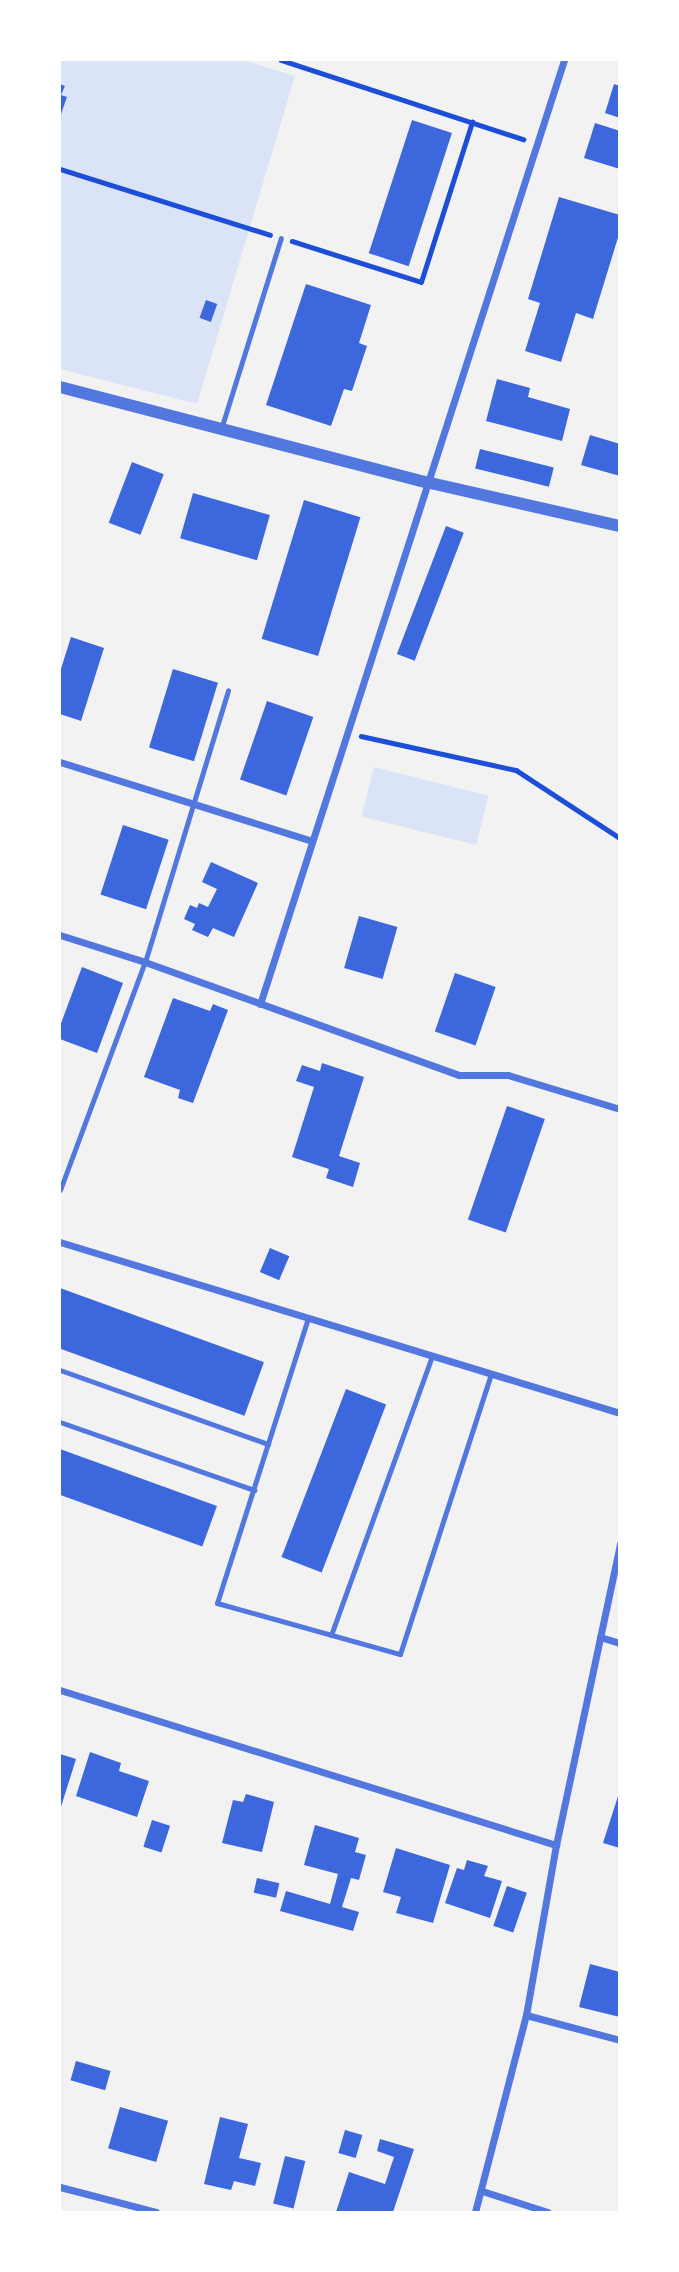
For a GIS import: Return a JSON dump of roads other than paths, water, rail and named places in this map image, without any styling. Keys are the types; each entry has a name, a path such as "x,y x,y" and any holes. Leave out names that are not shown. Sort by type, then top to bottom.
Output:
{"street":[{"path":"260,1004 564,60"},
{"path":"60,387 426,482 620,526"},
{"path":"60,762 312,841"},
{"path":"60,935 145,962 459,1075 508,1075 620,1109"},
{"path":"60,1242 620,1413"},
{"path":"475,2213 526,2015 556,1845 620,1544"},
{"path":"600,1637 620,1643"},
{"path":"60,1690 556,1845"},
{"path":"526,2015 620,2040"},
{"path":"60,2187 156,2213"},
{"path":"482,2191 548,2213"}],"lane":[{"path":"221,429 281,238"},
{"path":"60,1190 145,962 229,690"},
{"path":"309,1318 217,1603 400,1654 491,1374"},
{"path":"331,1635 432,1356"},
{"path":"60,1370 268,1444"},
{"path":"60,1422 254,1490"}]}
